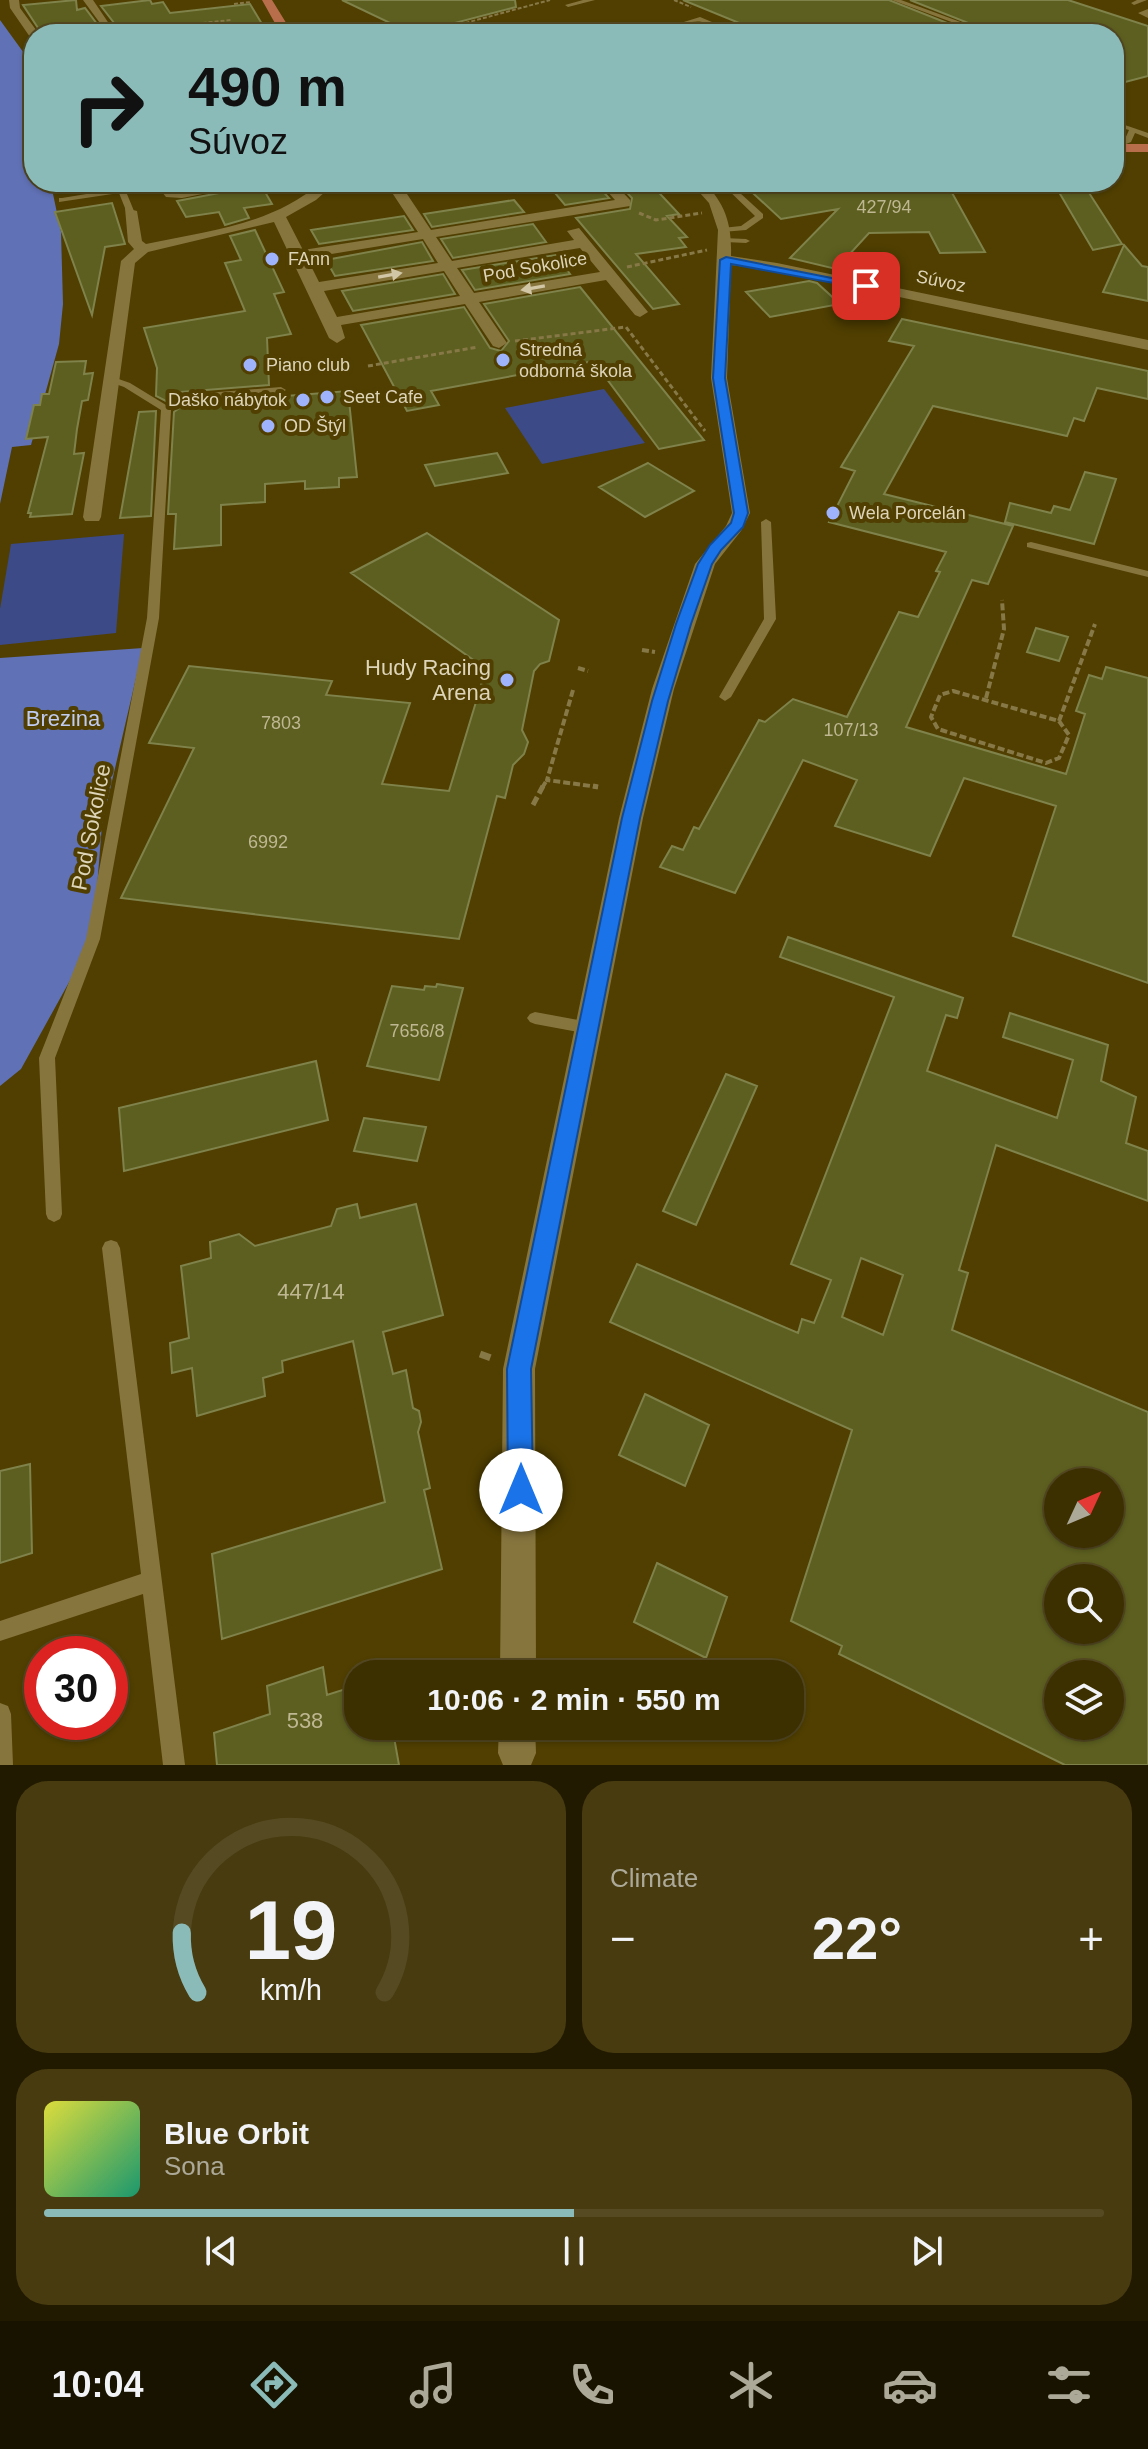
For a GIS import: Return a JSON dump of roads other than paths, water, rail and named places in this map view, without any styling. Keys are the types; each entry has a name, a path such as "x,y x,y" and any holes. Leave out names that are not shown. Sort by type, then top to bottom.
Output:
{"main road":[{"path":"269,3 281,24"},
{"path":"1124,148 1148,148"}],"street":[{"path":"14,0 15,8 26,24"},
{"path":"88,0 106,24"},
{"path":"92,517 128,261 143,249 279,217 317,192"},
{"name":"Pod Sokolice","path":"399,192 499,343"},
{"path":"296,255 625,203 615,192"},
{"path":"518,1660 519,1369 631,818 663,689 705,564 715,548 738,524 741,513 719,378 725,239 720,211 705,192"},
{"path":"130,211 135,242 143,249"},
{"name":"Pod Sokolice","path":"559,214 640,312"},
{"path":"279,217 332,322 337,338"},
{"name":"Súvoz","path":"725,239 777,267 1148,345"},
{"name":"Pod Sokolice","path":"313,288 584,243"},
{"name":"Pod Sokolice","path":"332,322 608,273"}],"lane":[{"path":"568,5 592,0"},
{"path":"895,0 962,24"},
{"path":"1134,3 1144,0"},
{"path":"684,24 700,19 711,24"},
{"path":"1124,142 1128,140 1129,128 1148,136"},
{"path":"62,200 92,192"},
{"path":"121,192 130,211"},
{"path":"166,192 182,196 204,192"},
{"path":"725,239 760,216 735,192"},
{"path":"110,379 127,385 166,409 181,398 281,390"},
{"name":"Pod Sokolice","path":"54,1214 47,1058 93,939 153,618 166,409"},
{"path":"725,697 770,619 766,522"},
{"path":"1031,545 1148,574"},
{"path":"535,1018 589,1028"},
{"path":"111,1248 174,1765"},
{"path":"0,1631 151,1581"},
{"path":"0,1714 2,1765"}],"place":[{"name":"FAnn","path":"272,259"},
{"name":"Stredná odborná škola","path":"503,360"},
{"name":"Piano club","path":"250,365"},
{"name":"Seet Cafe","path":"327,397"},
{"name":"Daško nábytok","path":"303,400"},
{"name":"OD Štýl","path":"268,426"},
{"name":"Wela Porcelán","path":"833,513"},
{"name":"Hudy Racing Arena","path":"507,680"}],"park label":[{"name":"Brezina","path":"63,718"}]}
